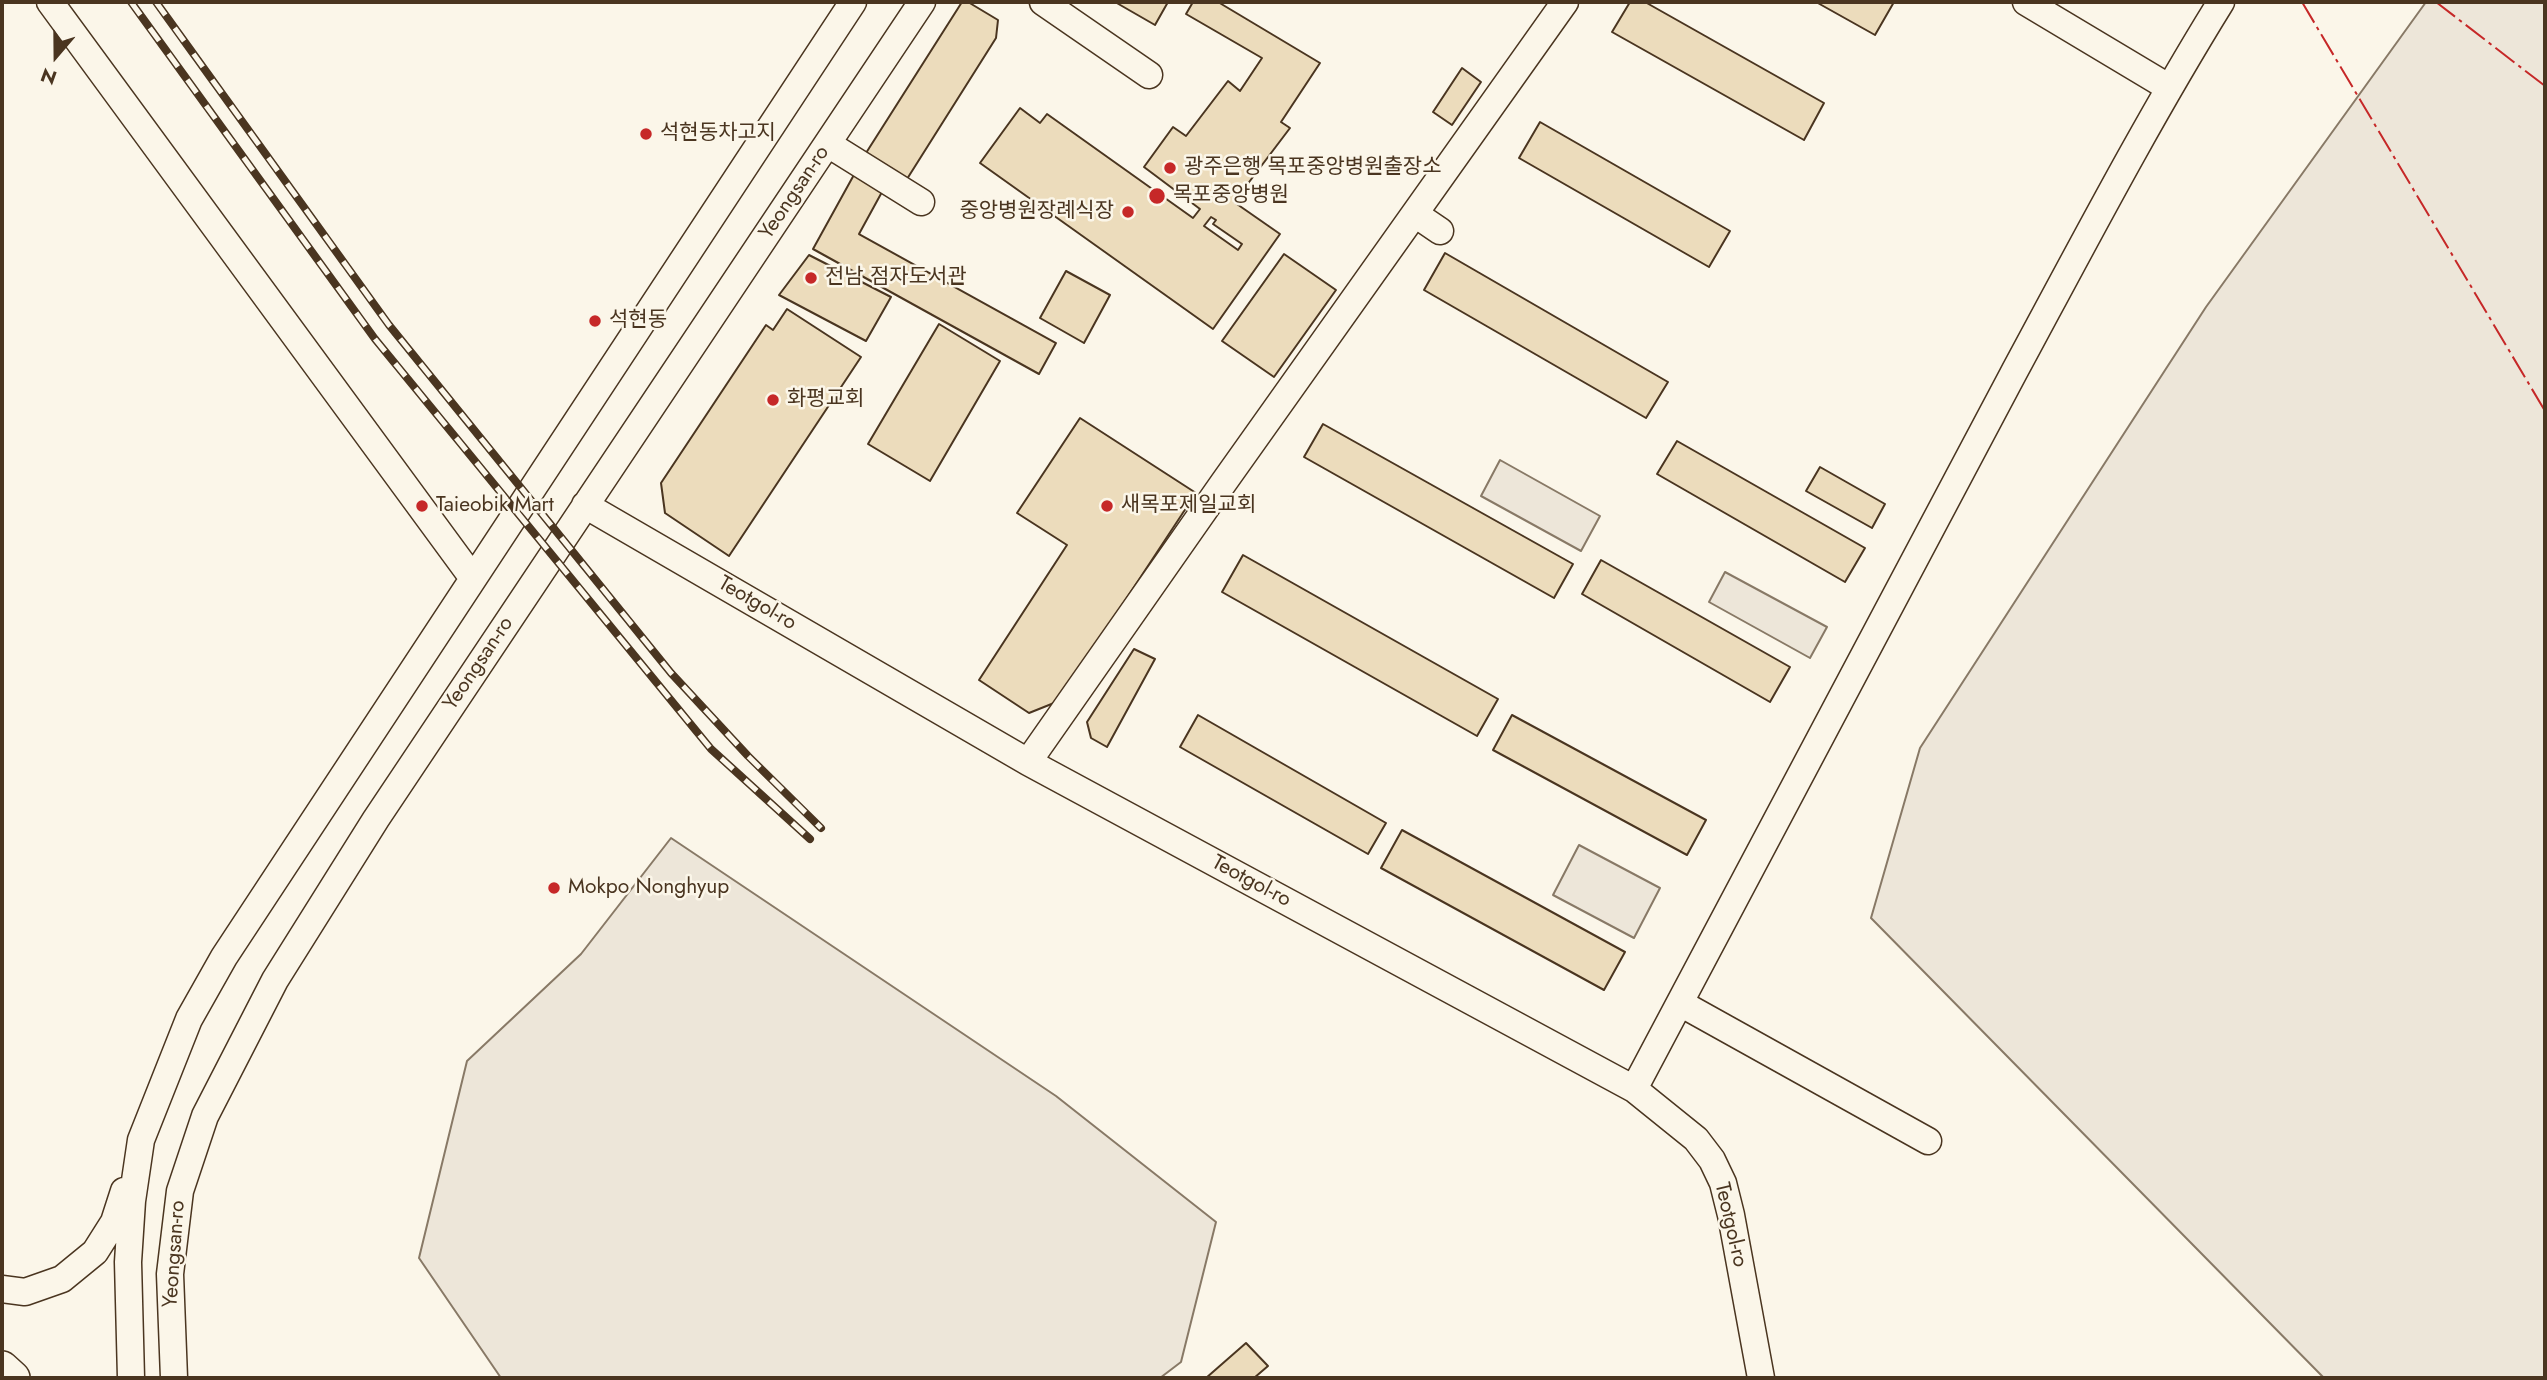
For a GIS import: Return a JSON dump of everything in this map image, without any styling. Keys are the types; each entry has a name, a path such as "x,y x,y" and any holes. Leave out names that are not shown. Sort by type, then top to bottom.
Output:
{"main road":[{"path":"2,1368 13,1378"}],"street":[{"path":"50,2 472,577"},
{"name":"Yeongsan-ro","path":"131,1378 128,1262 132,1201 141,1140 189,1019 224,957 472,577 552,462 853,2"},
{"name":"Yeongsan-ro","path":"174,1378 170,1274 180,1191 205,1116 275,980 376,819 922,2"},
{"path":"1043,2 1149,75"},
{"path":"1028,762 1565,2"},
{"path":"2026,2 2168,87"},
{"path":"1634,1088 1916,554 2168,87 2221,2"},
{"path":"828,144 921,202"},
{"path":"1415,214 1440,231"},
{"name":"Teotgol-ro","path":"585,505 1028,762 1634,1088 1696,1139 1712,1160 1723,1182 1760,1378"},
{"path":"1679,1003 1928,1141"},
{"path":"2,1289 25,1292 62,1279 95,1252 114,1222 141,1140"}],"shaded area":[{"path":"2426,2 2545,2 2545,1378 2324,1378 1871,918 1920,748 2206,307"},
{"path":"1500,460 1600,516 1581,551 1481,496"},
{"path":"1725,572 1827,627 1810,658 1709,602"},
{"path":"671,838 1056,1096 1216,1222 1181,1362 1160,1378 501,1378 419,1258 467,1061 581,954"},
{"path":"1579,845 1660,888 1634,938 1553,895"}],"building":[{"path":"962,2 968,2 998,20 996,38 907,179 866,153"},
{"path":"1115,2 1168,2 1155,25"},
{"path":"1193,2 1218,2 1320,63 1281,122 1290,128 1234,202 1280,234 1213,329 980,163 1020,108 1040,123 1047,114 1193,218 1200,209 1144,167 1173,127 1186,136 1228,81 1240,91 1262,58 1186,14","holes":["1211,217 1216,220 1213,224 1242,244 1238,250 1204,226"]},
{"path":"1630,2 1645,2 1824,103 1804,140 1612,32"},
{"path":"1816,2 1894,2 1875,35"},
{"path":"1462,68 1481,82 1452,125 1433,112"},
{"path":"1540,122 1730,231 1709,267 1519,158"},
{"path":"866,153 894,170 859,234 1056,343 1039,374 813,249"},
{"path":"1445,253 1668,382 1646,418 1424,290"},
{"path":"1284,254 1336,290 1274,377 1222,341"},
{"path":"809,255 891,297 866,341 779,295"},
{"path":"1066,271 1110,295 1084,343 1040,318"},
{"path":"787,309 861,357 729,556 665,513 661,483 766,325 773,330"},
{"path":"939,324 1000,361 930,481 868,444"},
{"path":"1080,418 1196,493 1059,701 1029,713 979,680 1067,545 1017,513"},
{"path":"1323,424 1573,564 1554,598 1304,457"},
{"path":"1677,441 1865,548 1845,582 1657,474"},
{"path":"1820,467 1885,504 1872,528 1806,491"},
{"path":"1243,555 1498,699 1477,736 1222,592"},
{"path":"1601,560 1790,667 1770,702 1582,594"},
{"path":"1134,649 1155,659 1107,747 1091,738 1087,722"},
{"path":"1198,715 1386,823 1368,854 1180,747"},
{"path":"1512,715 1706,820 1687,855 1493,750"},
{"path":"1402,830 1625,952 1604,990 1381,868"},
{"path":"1246,1343 1268,1366 1254,1378 1206,1378"}],"railway":[{"path":"131,2 375,339 711,749 810,839"},
{"path":"156,2 389,325 671,673 748,756 821,828"}],"power":[{"path":"2302,2 2545,411"},
{"path":"2436,2 2545,86"}],"place":[{"name":"석현동차고지","path":"646,134"},
{"name":"광주은행 목포중앙병원출장소","path":"1170,168"},
{"name":"목포중앙병원","path":"1157,196"},
{"name":"중앙병원장례식장","path":"1128,212"},
{"name":"전남 점자도서관","path":"811,278"},
{"name":"석현동","path":"595,321"},
{"name":"화평교회","path":"773,400"},
{"name":"Taieobik Mart","path":"422,506"},
{"name":"새목포제일교회","path":"1107,506"},
{"name":"Mokpo Nonghyup","path":"554,888"}]}
